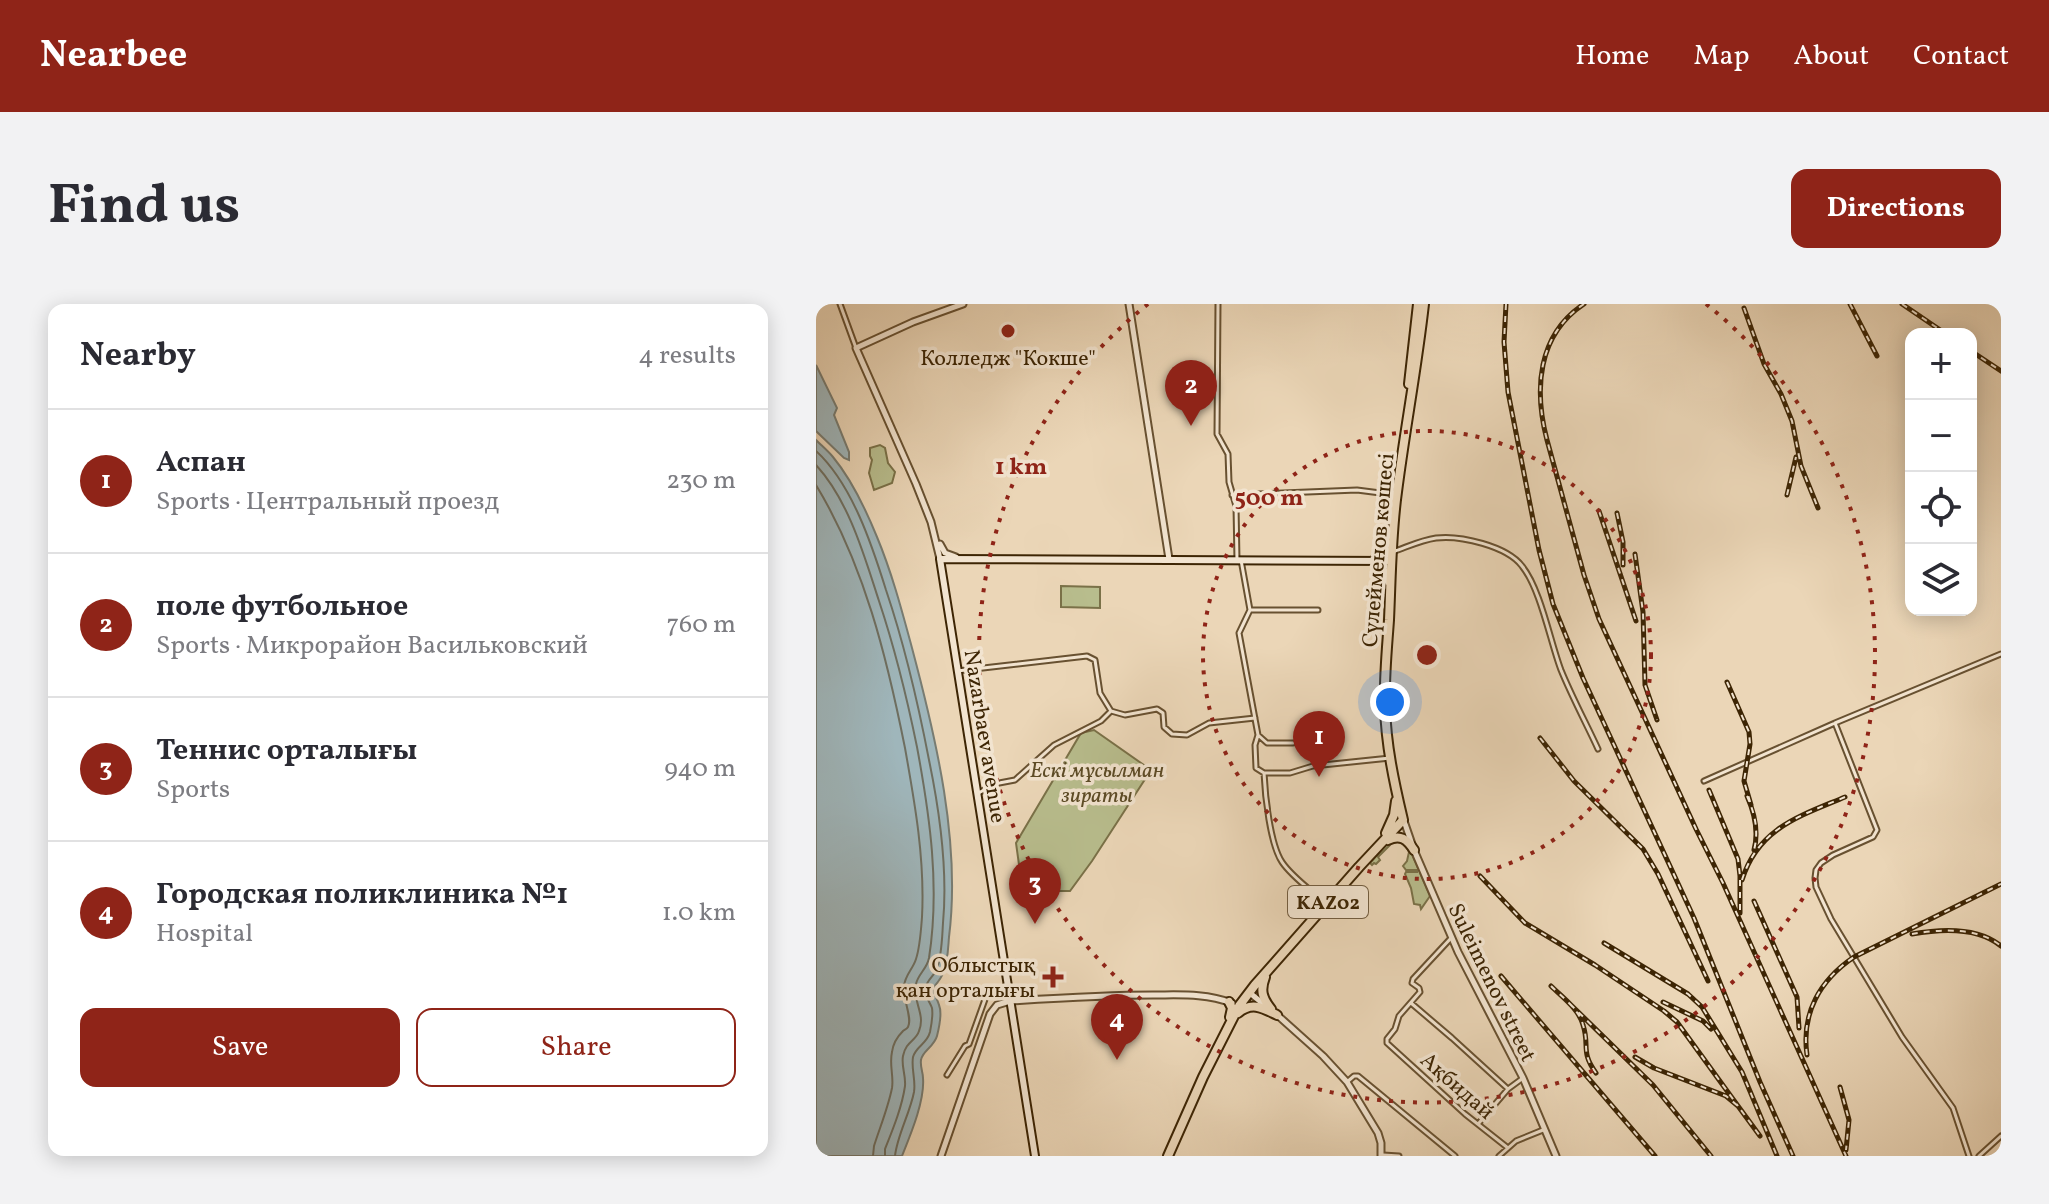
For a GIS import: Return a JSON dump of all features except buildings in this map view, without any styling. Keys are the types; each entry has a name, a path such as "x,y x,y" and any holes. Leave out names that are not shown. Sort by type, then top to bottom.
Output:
{"highway":[{"name":"KАZ02","path":"1408,411 1418,304"},
{"name":"KАZ02","path":"1408,411 1424,304"},
{"path":"1417,365 1430,304"},
{"name":"Сүлейменов көшесі","path":"1403,820 1390,758 1385,690 1396,495 1408,411"},
{"name":"KАZ02","path":"1374,850 1386,834 1394,815 1394,784"},
{"name":"KАZ02","path":"1168,1156 1228,1026 1249,995 1403,820"},
{"path":"1374,850 1397,837 1406,840 1414,850"},
{"path":"1272,966 1264,979 1262,992 1266,1003 1277,1015"},
{"path":"1228,1026 1232,1010 1229,1002"},
{"path":"1228,1026 1240,1010 1250,1006 1261,1007 1277,1015"}],"main road":[{"path":"1355,561 1382,555 1394,520"},
{"path":"1355,561 1391,556"},
{"path":"940,559 1355,561 1382,567 1390,594"},
{"name":"Nazarbaev avenue","path":"940,559 1035,1156"},
{"path":"944,586 947,566 968,559"}],"street":[{"path":"840,304 945,553 968,559"},
{"path":"856,348 963,304"},
{"path":"1129,304 1172,559"},
{"path":"1218,304 1217,434 1228,454 1229,482 1236,506 1239,560 1250,610 1239,633 1258,735 1256,768 1264,773 1290,773 1313,766 1390,758"},
{"path":"1232,495 1357,490 1396,495"},
{"path":"934,530 940,559"},
{"path":"1391,556 1425,540 1446,537 1494,548 1519,562 1531,582 1561,670 1598,749"},
{"path":"1250,610 1318,610"},
{"path":"1704,781 2001,654"},
{"path":"957,671 1087,656 1095,660 1100,693 1111,711 1125,715 1157,709 1163,713 1166,730 1172,734 1190,734 1209,723 1255,718"},
{"path":"977,794 994,784 1015,780 1054,745 1101,721 1111,711"},
{"path":"1835,723 1877,830 1873,837 1821,863 1816,870 1816,887 1831,919 1902,1037 1953,1108 1969,1156"},
{"path":"1258,735 1267,743 1293,743"},
{"path":"1264,773 1274,842 1280,858 1327,904"},
{"name":"Suleimenov street","path":"1403,820 1476,990 1523,1078 1556,1156"},
{"path":"1452,937 1413,979 1412,983 1420,992 1410,1003 1508,1089"},
{"path":"947,1075 969,1044 988,991 1008,988"},
{"path":"941,1156 990,1014 997,1005 1010,1001 1120,995 1211,996 1238,1003 1249,995 1323,1056 1347,1082 1378,1133 1381,1155 1399,1156"},
{"name":"Ақбидай","path":"1410,1003 1387,1039 1389,1045 1508,1148"},
{"path":"1347,1082 1358,1076 1451,1155"},
{"path":"1478,1124 1508,1089 1523,1078"},
{"path":"1499,1156 1516,1141 1545,1129"},
{"path":"1979,1156 2001,1136"}],"green space":[{"path":"880,445 885,448 888,463 895,472 892,483 874,490 869,473 872,460 870,448"},
{"path":"1061,586 1100,587 1100,608 1061,607"},
{"name":"Ескі мұсылман зираты","path":"1094,730 1151,770 1070,891 1050,891 1020,872 1016,843 1081,733"},
{"path":"1398,838 1408,845 1430,896 1421,909 1420,905 1414,904 1405,874 1417,870 1406,870 1403,866 1409,852 1403,843 1394,841 1378,857 1380,860 1376,864 1370,863 1390,840"}],"water":[{"path":"816,365 837,408 834,415 849,452 849,460 816,431"},
{"path":"816,440 833,457 852,485 887,564 930,718 949,828 952,901 948,951 942,975 933,988 940,1008 939,1025 935,1040 922,1057 922,1097 902,1156 816,1156"}],"railway":[{"path":"1506,304 1504,342 1508,392 1539,550 1553,604 1583,678 1694,918 1793,1156"},
{"path":"1584,304 1568,317 1548,347 1541,383 1547,440 1584,575 1599,619 1846,1156"},
{"path":"1850,304 1877,356"},
{"path":"1902,304 1937,328"},
{"path":"1744,308 1764,364 1792,421 1801,466 1818,508"},
{"path":"1977,355 2001,371"},
{"path":"1787,495 1796,457"},
{"path":"1599,511 1636,621"},
{"path":"1617,513 1623,542 1623,565"},
{"path":"1635,554 1643,612 1645,685 1657,720"},
{"path":"1727,682 1749,732 1744,781 1751,805"},
{"path":"1540,738 1574,781 1643,849 1658,874 1708,981"},
{"path":"1709,790 1738,859 1740,913"},
{"path":"1747,796 1755,823 1754,850"},
{"path":"1742,880 1749,862 1770,836 1797,818 1845,797"},
{"path":"1480,876 1525,923 1595,965 1677,1022 1738,1106"},
{"path":"1807,1055 1810,1012 1823,987 1842,966 1854,957 2001,884"},
{"path":"1754,901 1797,997 1799,1028"},
{"path":"1912,934 1934,931 1970,933 1981,935 2001,946"},
{"path":"1604,943 1688,994 1702,1007 1742,1072 1777,1156"},
{"path":"1501,976 1655,1156"},
{"path":"1551,986 1581,1019 1588,1059 1596,1073"},
{"path":"1663,1002 1703,1021 1711,1029"},
{"path":"1570,1004 1653,1085 1711,1156"},
{"path":"1635,1057 1654,1068 1726,1096 1738,1106 1760,1136"},
{"path":"1840,1087 1849,1120 1846,1150"}],"place":[{"name":"Колледж \"Кокше\"","path":"1008,331"},
{"name":"поле футбольное","path":"1191,426"},
{"name":"Аспан","path":"1319,777"},
{"name":"Теннис орталығы","path":"1035,924"},
{"name":"Облыстық қан орталығы","path":"1053,977"},
{"name":"Городская поликлиника №1","path":"1117,1060"}]}
